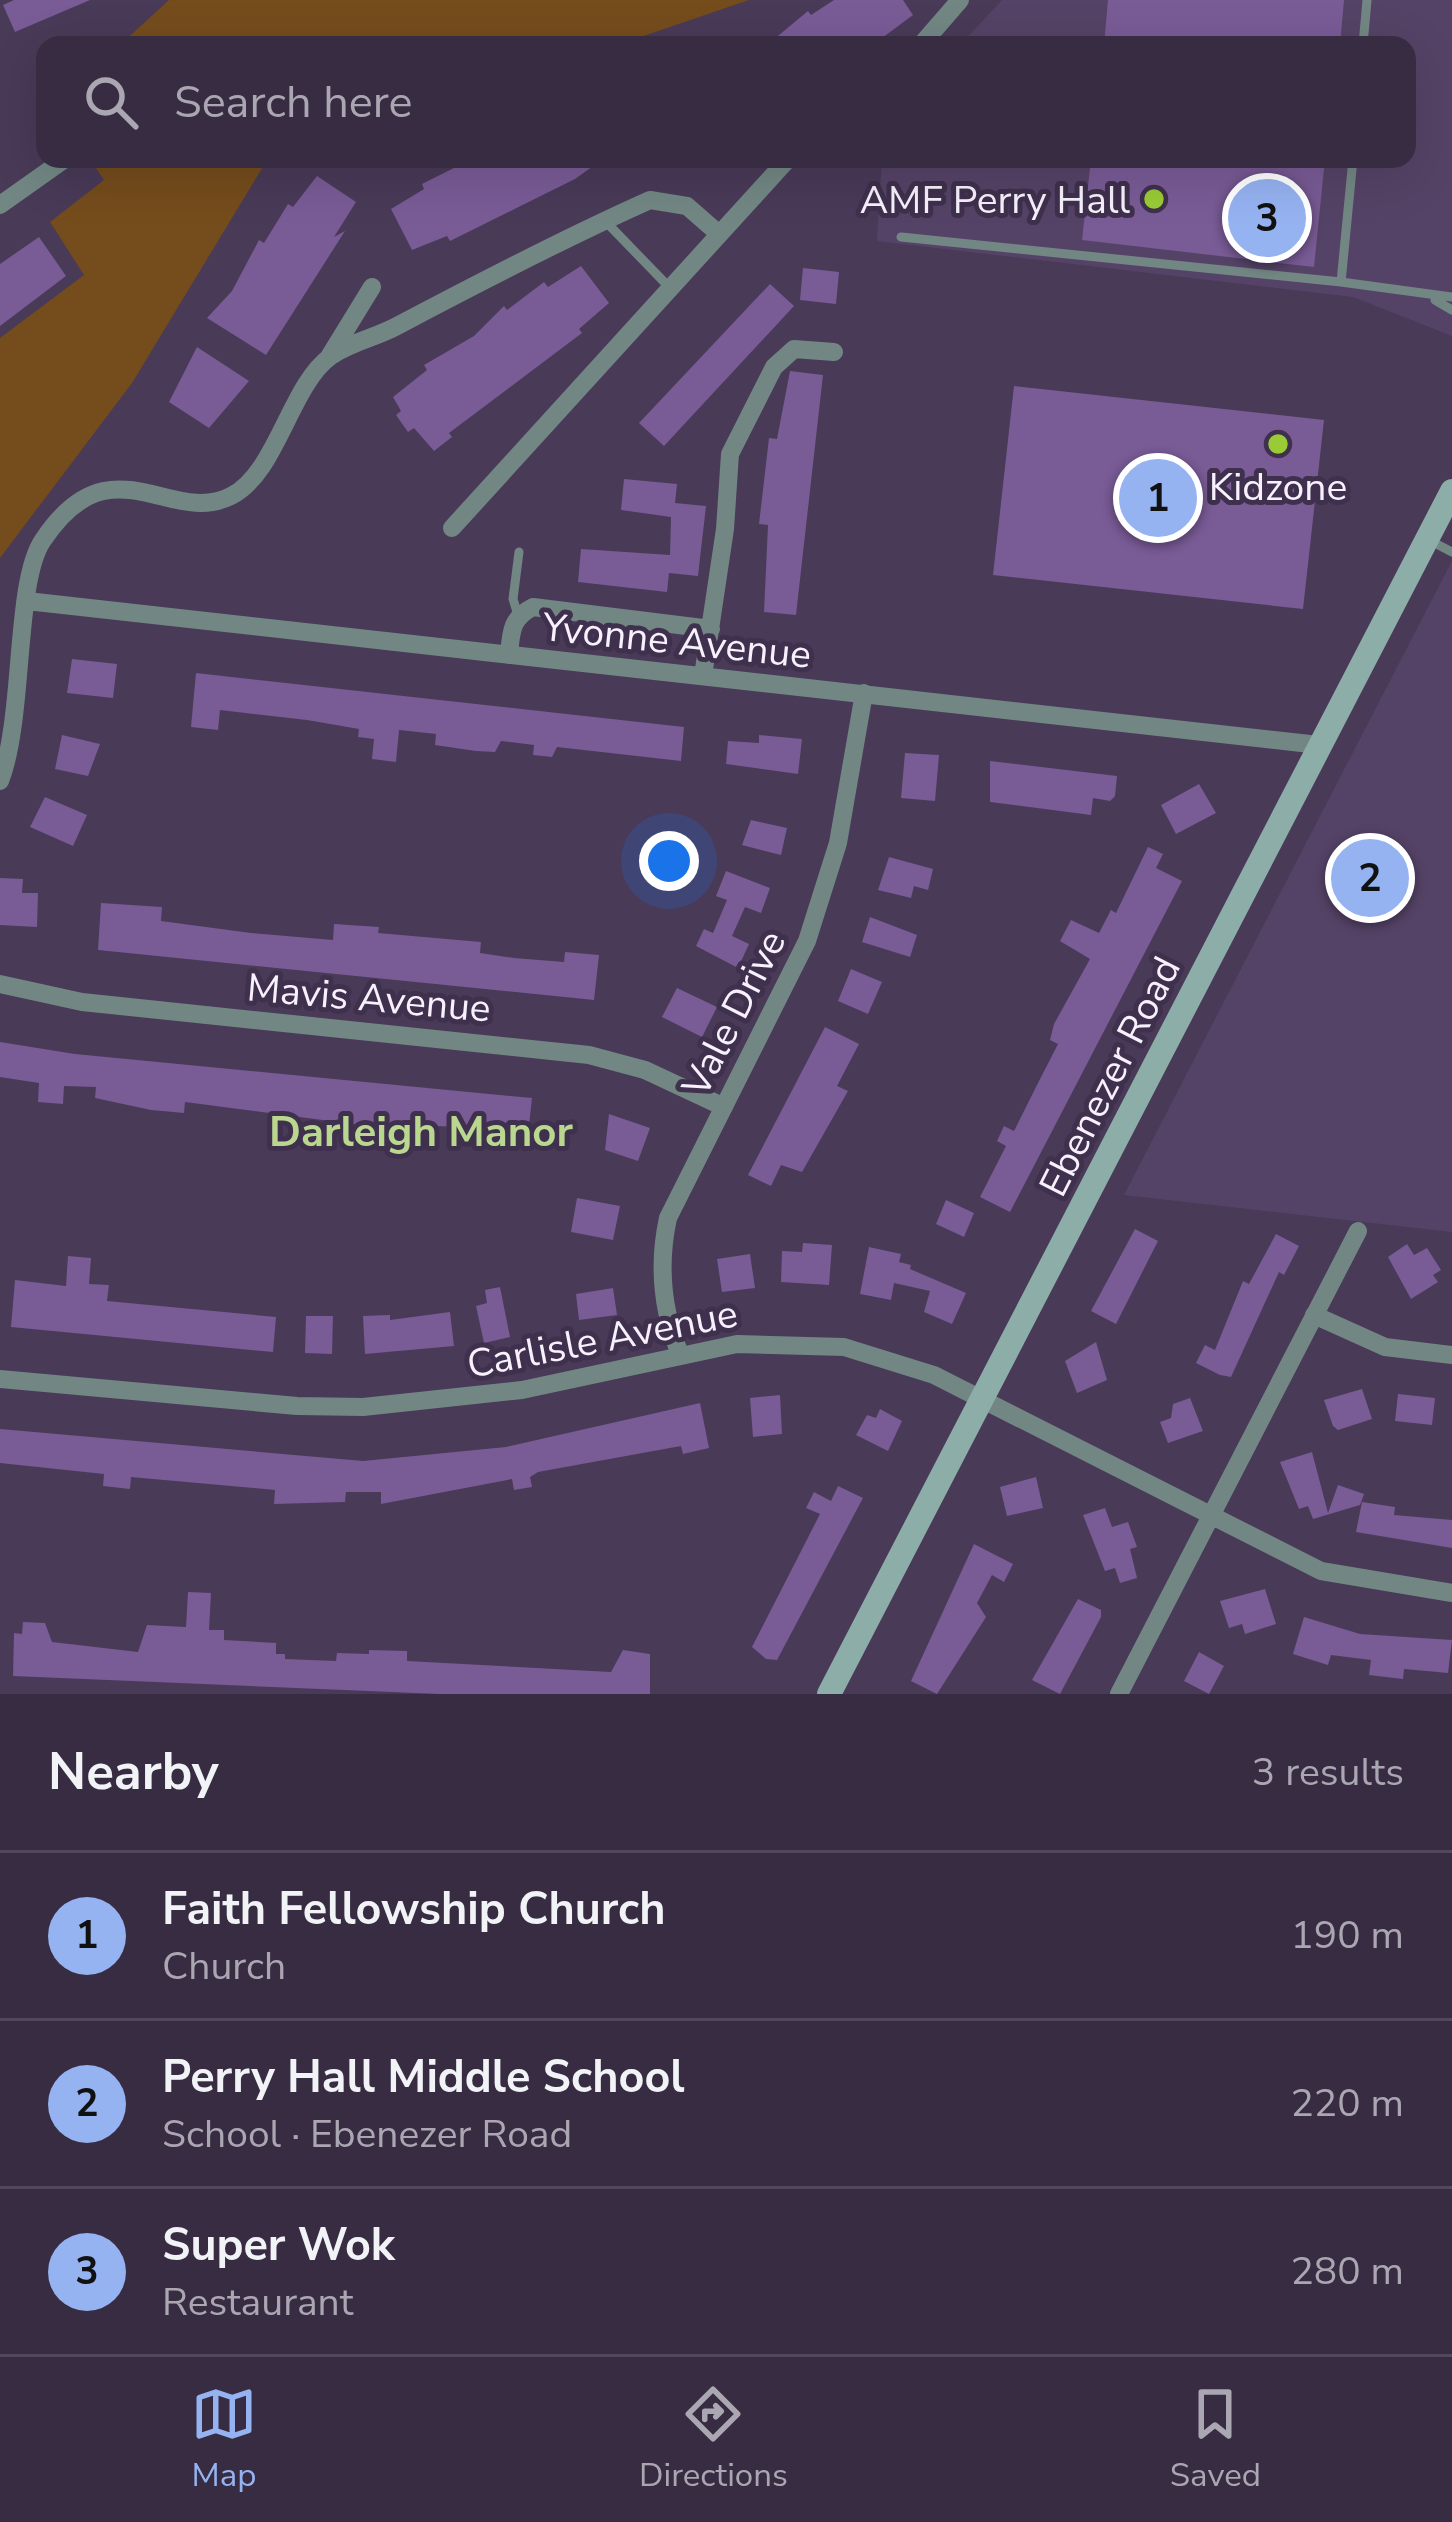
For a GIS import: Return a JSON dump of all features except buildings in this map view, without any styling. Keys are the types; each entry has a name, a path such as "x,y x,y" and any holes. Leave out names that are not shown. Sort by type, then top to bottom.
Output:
{"street":[{"path":"929,36 960,0"},
{"path":"0,205 52,168"},
{"path":"452,528 780,168"},
{"path":"329,357 606,221 664,198 687,206 719,234"},
{"path":"0,781 18,710 27,601 37,550 82,500 122,489 210,502 230,497 248,484 372,287"},
{"path":"703,676 730,454 775,367 794,349 834,352"},
{"name":"Ebenezer Road","path":"829,1694 1452,491"},
{"name":"Yvonne Avenue","path":"27,601 1319,746"},
{"path":"508,655 518,614 533,607 711,629"},
{"name":"Vale Drive","path":"680,1354 664,1298 663,1238 675,1196 788,985 827,885 864,693"},
{"name":"Mavis Avenue","path":"0,984 82,1002 589,1055 645,1070 724,1107"},
{"path":"1120,1694 1358,1232"},
{"path":"1314,1315 1385,1347 1452,1355"},
{"name":"Carlisle Avenue","path":"0,1379 363,1407 522,1390 680,1354 769,1341 827,1344 904,1363 1322,1571 1452,1593"}],"lane":[{"path":"1364,36 1367,0"},
{"path":"1340,283 1351,168"},
{"path":"606,221 670,288"},
{"path":"901,237 1452,297"},
{"path":"1430,297 1452,310"},
{"path":"1427,539 1452,552"},
{"path":"518,614 513,599 519,552"}],"shaded area":[{"path":"169,0 749,0 643,36 130,36"},
{"path":"1002,0 1452,0 1452,336 1353,297 877,241 881,168 1416,168 1416,36 968,36"},
{"path":"96,168 262,168 132,383 0,558 0,338 84,275 50,222 104,180"},
{"path":"1452,561 1452,1232 1124,1195"}],"place":[{"name":"AMF Perry Hall","path":"1154,199"},
{"name":"Super Wok","path":"1267,218"},
{"name":"Kidzone","path":"1278,444"},
{"name":"Faith Fellowship Church","path":"1158,498"},
{"name":"Perry Hall Middle School","path":"1370,878"}],"district":[{"name":"Darleigh Manor","path":"421,1131"}]}
